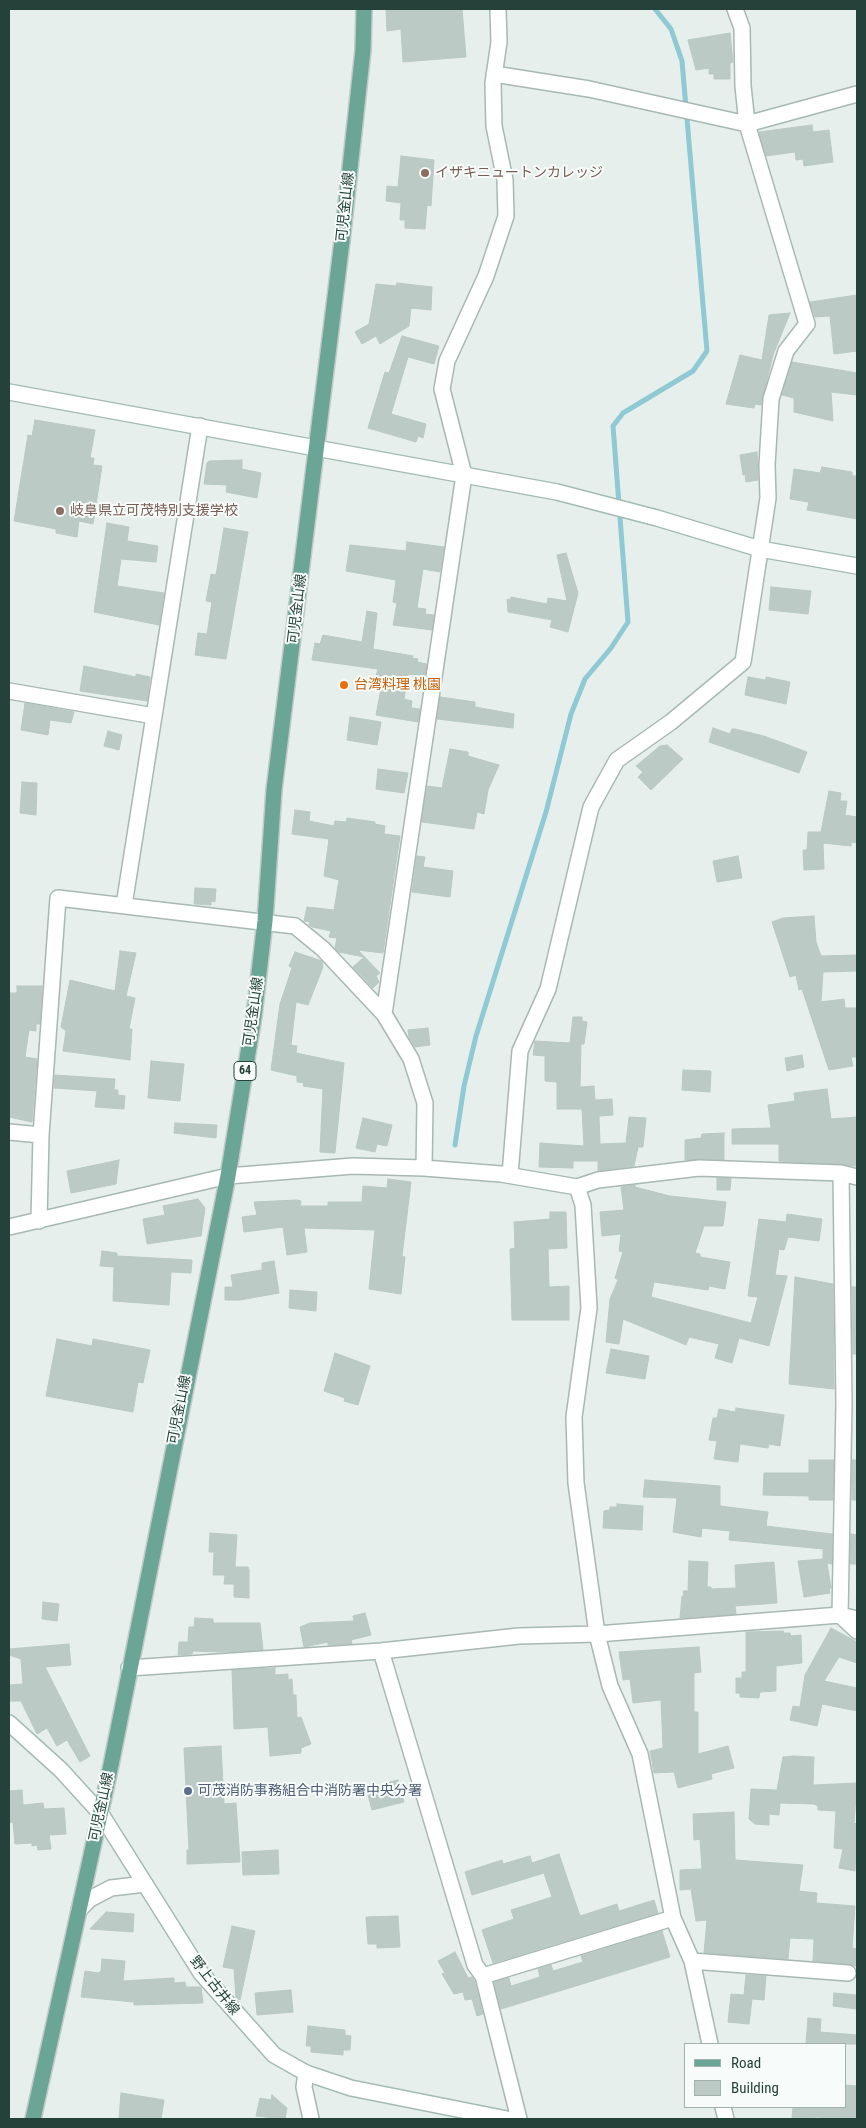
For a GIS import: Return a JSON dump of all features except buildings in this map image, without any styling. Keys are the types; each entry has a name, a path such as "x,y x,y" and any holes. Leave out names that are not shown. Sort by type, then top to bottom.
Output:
{"main road":[{"name":"可児金山線","path":"33,2119 101,1814 228,1176 254,1016 265,921 274,790 318,449 363,50 364,9"}],"street":[{"path":"384,1014 464,475 442,390 448,361 486,276 506,216 505,180 494,126 494,74 499,42 498,9"},
{"path":"510,1175 520,1051 548,988 591,807 617,760 671,722 743,662 768,498 766,465 770,399 786,351 807,324 747,124 743,86 742,28 735,9"},
{"path":"494,74 590,89 747,124 857,94"},
{"path":"9,392 557,492 657,518 760,549 857,566"},
{"path":"124,905 200,426"},
{"path":"9,691 154,716"},
{"path":"39,1221 41,1135 58,898 295,926 323,949 384,1014 411,1059 425,1103 424,1168"},
{"path":"9,1132 41,1135"},
{"path":"9,1227 228,1176 353,1166 424,1168 510,1175 577,1187 598,1180 698,1168 841,1173 857,1177"},
{"path":"841,1173 844,1403 840,1615 857,1631"},
{"path":"577,1187 583,1205 589,1308 574,1418 576,1483 597,1634 610,1686 640,1754 673,1918 692,1961 710,2043"},
{"path":"129,1668 382,1651 519,1636 597,1634 840,1615 857,1619"},
{"path":"382,1651 475,1965 483,1976 519,2119"},
{"name":"野上古井線","path":"9,1723 61,1770 101,1814 201,1973 266,2048 306,2073 351,2088 507,2119"},
{"path":"80,1910 90,1899 110,1888 145,1884"},
{"path":"483,1976 673,1918"},
{"path":"692,1961 848,1973"},
{"path":"306,2073 304,2087 311,2119"}],"waterway":[{"path":"455,1145 464,1086 476,1036 546,812 571,714 585,679 611,648 628,622 613,426 623,413 693,371 707,351 682,61 671,29 655,9"}],"place":[{"name":"イザキニュートンカレッジ","path":"425,173"},
{"name":"岐阜県立可茂特別支援学校","path":"60,511"},
{"name":"台湾料理 桃園","path":"344,685"},
{"name":"可茂消防事務組合中消防署中央分署","path":"188,1791"}]}
